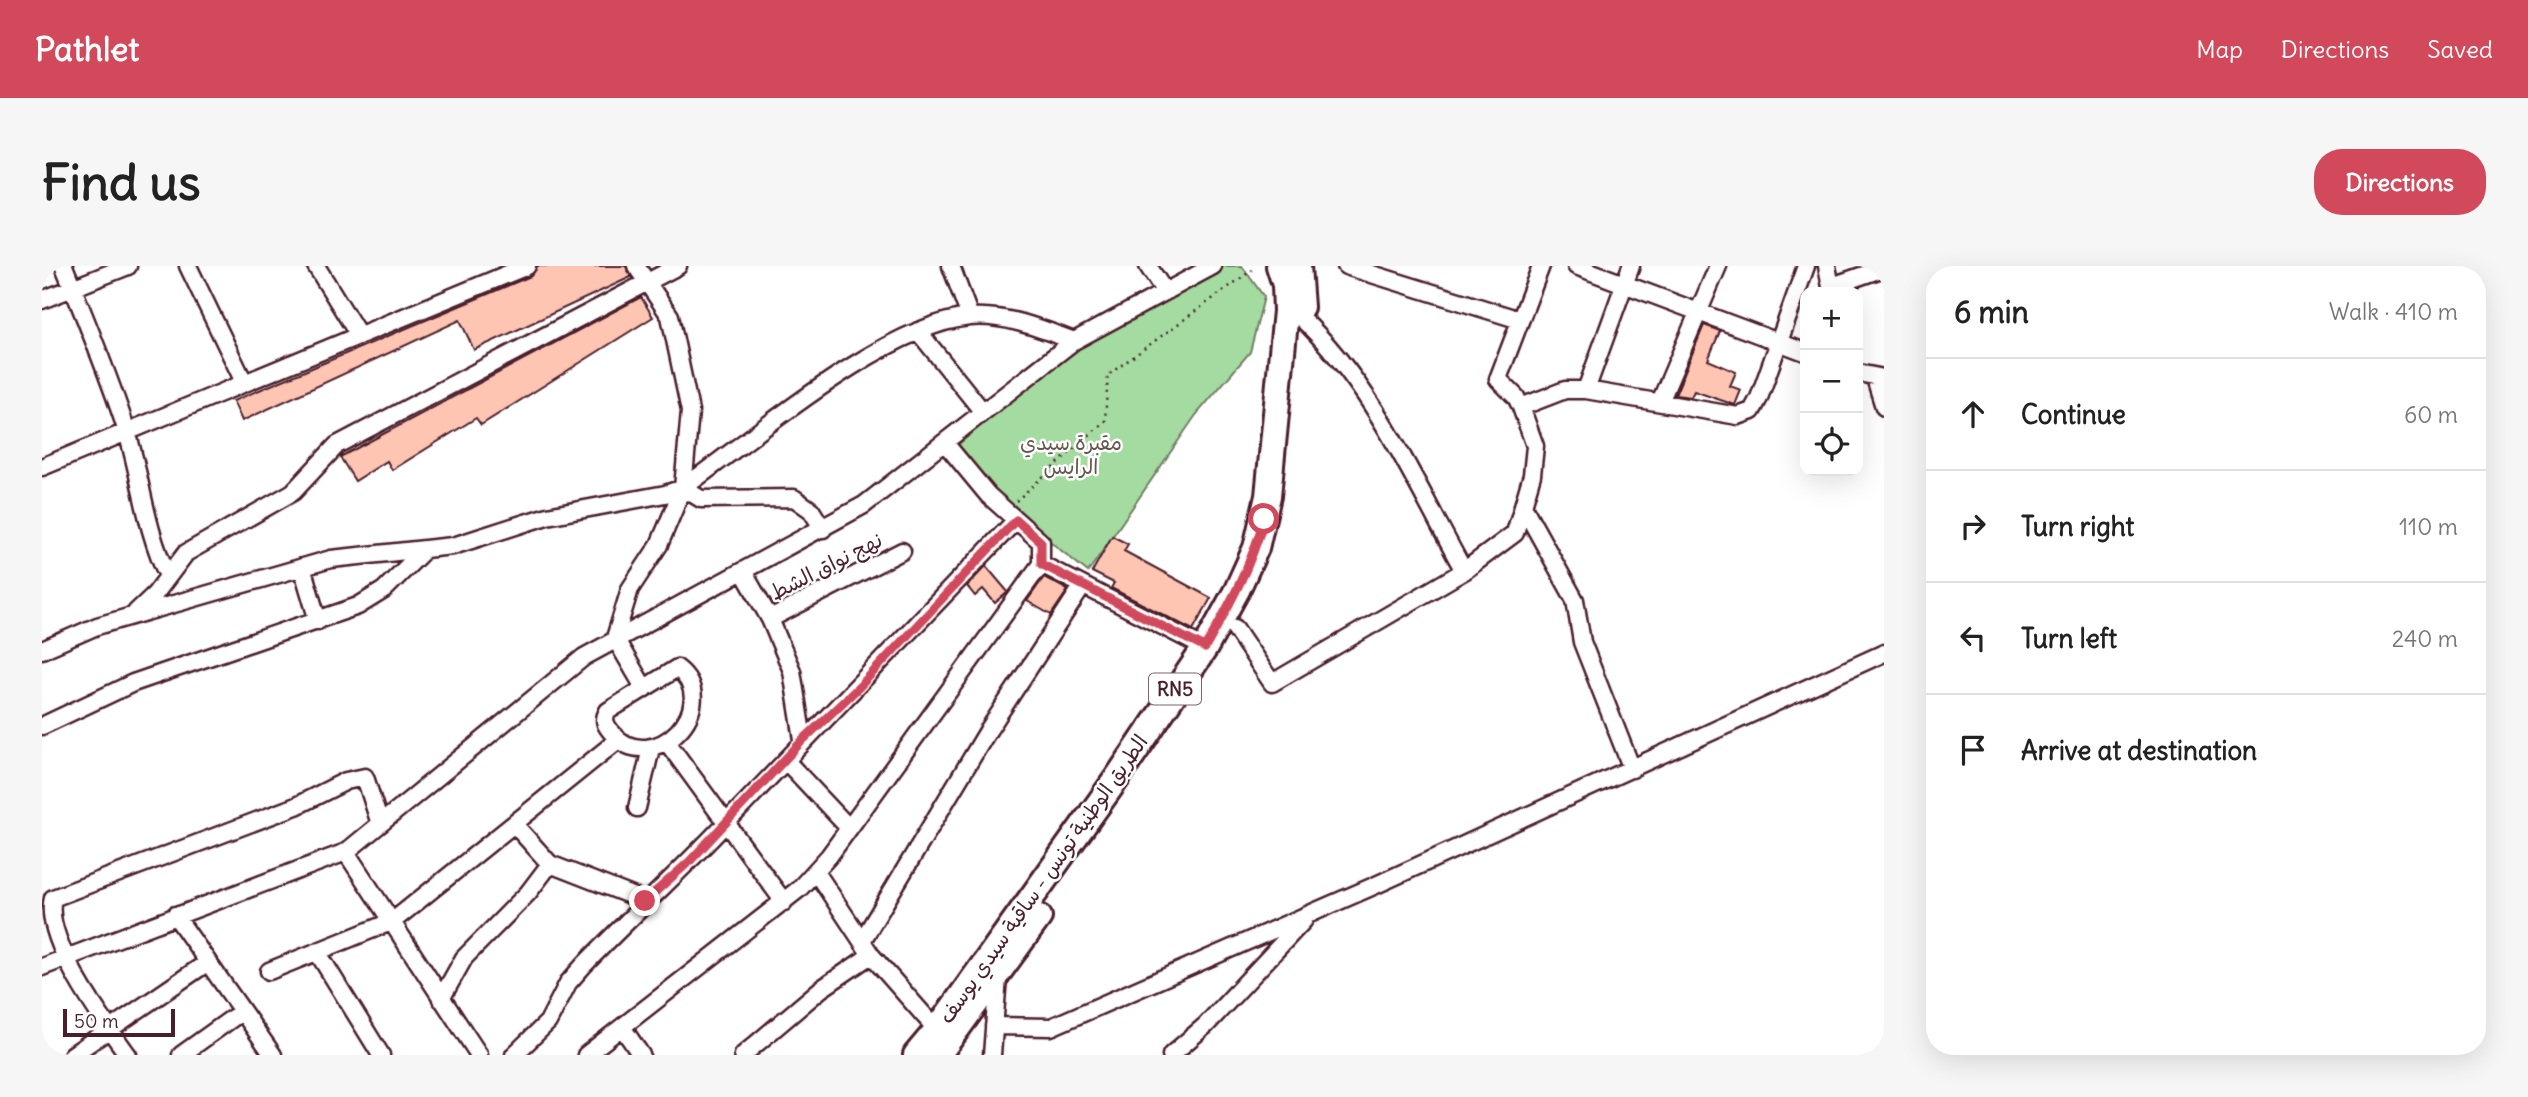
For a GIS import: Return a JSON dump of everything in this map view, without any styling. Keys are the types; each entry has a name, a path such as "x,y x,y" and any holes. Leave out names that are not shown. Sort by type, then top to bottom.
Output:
{"main road":[{"name":"الطريق الوطنية تونس - ساقية سيدي يوسف","path":"916,1055 937,1030 1117,778 1205,648 1242,579 1256,548 1264,519 1286,311 1285,285 1279,266"},
{"name":"الطريق الوطنية تونس - ساقية سيدي يوسف","path":"939,1055 1142,769 1235,628 1276,537 1302,302 1298,266"}],"street":[{"path":"64,266 126,431 145,517 168,576"},
{"path":"42,300 128,266"},
{"path":"188,266 244,382"},
{"path":"316,266 358,334"},
{"path":"42,467 527,266"},
{"path":"636,266 670,316 690,411 682,488 659,545 629,589 615,638 643,686"},
{"path":"132,616 186,553 293,492 337,445 678,266"},
{"path":"951,266 970,317"},
{"path":"1147,266 1165,292"},
{"path":"42,967 346,852 584,657 615,638 744,573 864,505 1074,341 1213,266"},
{"path":"1346,266 1520,320"},
{"path":"1235,628 1272,683 1464,571 1516,533 1535,446 1521,407 1498,379 1541,266"},
{"path":"1577,266 1800,350"},
{"path":"1586,390 1631,266"},
{"path":"1660,402 1718,266"},
{"path":"1521,407 1565,390 1586,390 1738,416 1752,411 1806,266"},
{"path":"1827,266 1832,287"},
{"path":"1837,287 1884,268"},
{"path":"42,650 97,626 302,567 376,553 422,552 453,546 547,516 606,507 682,488 822,388 894,342 918,331 970,317 1028,325 1074,341"},
{"path":"1300,317 1324,340 1388,429 1464,571"},
{"path":"918,331 983,412"},
{"path":"1880,378 1884,407"},
{"path":"586,1055 784,902 816,872 1041,564 1041,542 988,495 944,443"},
{"path":"682,488 701,499 794,498 811,510 823,529"},
{"path":"1523,506 1575,600 1582,642 1632,769"},
{"path":"514,1055 548,1022 568,983 645,901 786,761 803,740 860,686 1016,520"},
{"name":"نهج نواق الشط","path":"770,619 902,551"},
{"path":"42,726 133,682 358,606 384,590 422,552"},
{"path":"1041,564 1205,648"},
{"path":"302,567 318,621"},
{"path":"744,573 770,619 792,671 803,740"},
{"path":"743,1055 866,948 989,729 1082,587"},
{"path":"995,1026 1051,1027 1632,769 1884,653"},
{"path":"677,668 691,685 692,708 681,728 667,742 651,748 628,746 618,740 606,726 604,717 615,704 643,686 677,668"},
{"path":"269,971 393,921 618,740"},
{"path":"667,742 784,902"},
{"path":"637,808 651,748"},
{"path":"786,761 849,828"},
{"path":"128,1055 64,958 46,906 53,898 296,806 346,781 365,777 380,824"},
{"path":"514,824 550,863 645,901"},
{"path":"346,852 479,1055"},
{"path":"441,999 464,958 527,893 550,863"},
{"path":"816,872 866,948 937,1030"},
{"path":"1171,1055 1206,1025 1309,914"},
{"path":"175,915 273,1055"},
{"path":"318,953 382,1055"},
{"path":"72,1055 208,962"},
{"path":"992,1055 999,974"},
{"path":"181,1055 241,1012"},
{"path":"622,1027 641,1055"}],"path":[{"path":"1016,502 1105,421 1108,375 1252,270"}],"green space":[{"name":"مقبرة سيدي الرايس","path":"1222,266 1242,266 1264,297 1250,352 1196,415 1088,572 992,495 954,448 1079,343"}],"building":[{"path":"537,266 626,266 631,277 474,350 460,320 242,421 233,401 531,276"},
{"path":"641,297 653,317 481,425 476,418 392,470 387,461 355,481 340,457"},
{"path":"1704,325 1720,331 1708,360 1736,372 1730,386 1741,390 1735,405 1694,391 1691,397 1675,395"},
{"path":"1112,536 1128,544 1124,551 1211,598 1193,630 1111,588 1114,583 1092,572"},
{"path":"986,566 1008,592 995,603 983,589 975,596 967,586"},
{"path":"1044,577 1068,590 1051,615 1027,601"}],"route":[{"path":"645,901 690,861 1016,520 1041,542 1041,564 1205,648 1237,590 1256,548 1264,519"}]}
